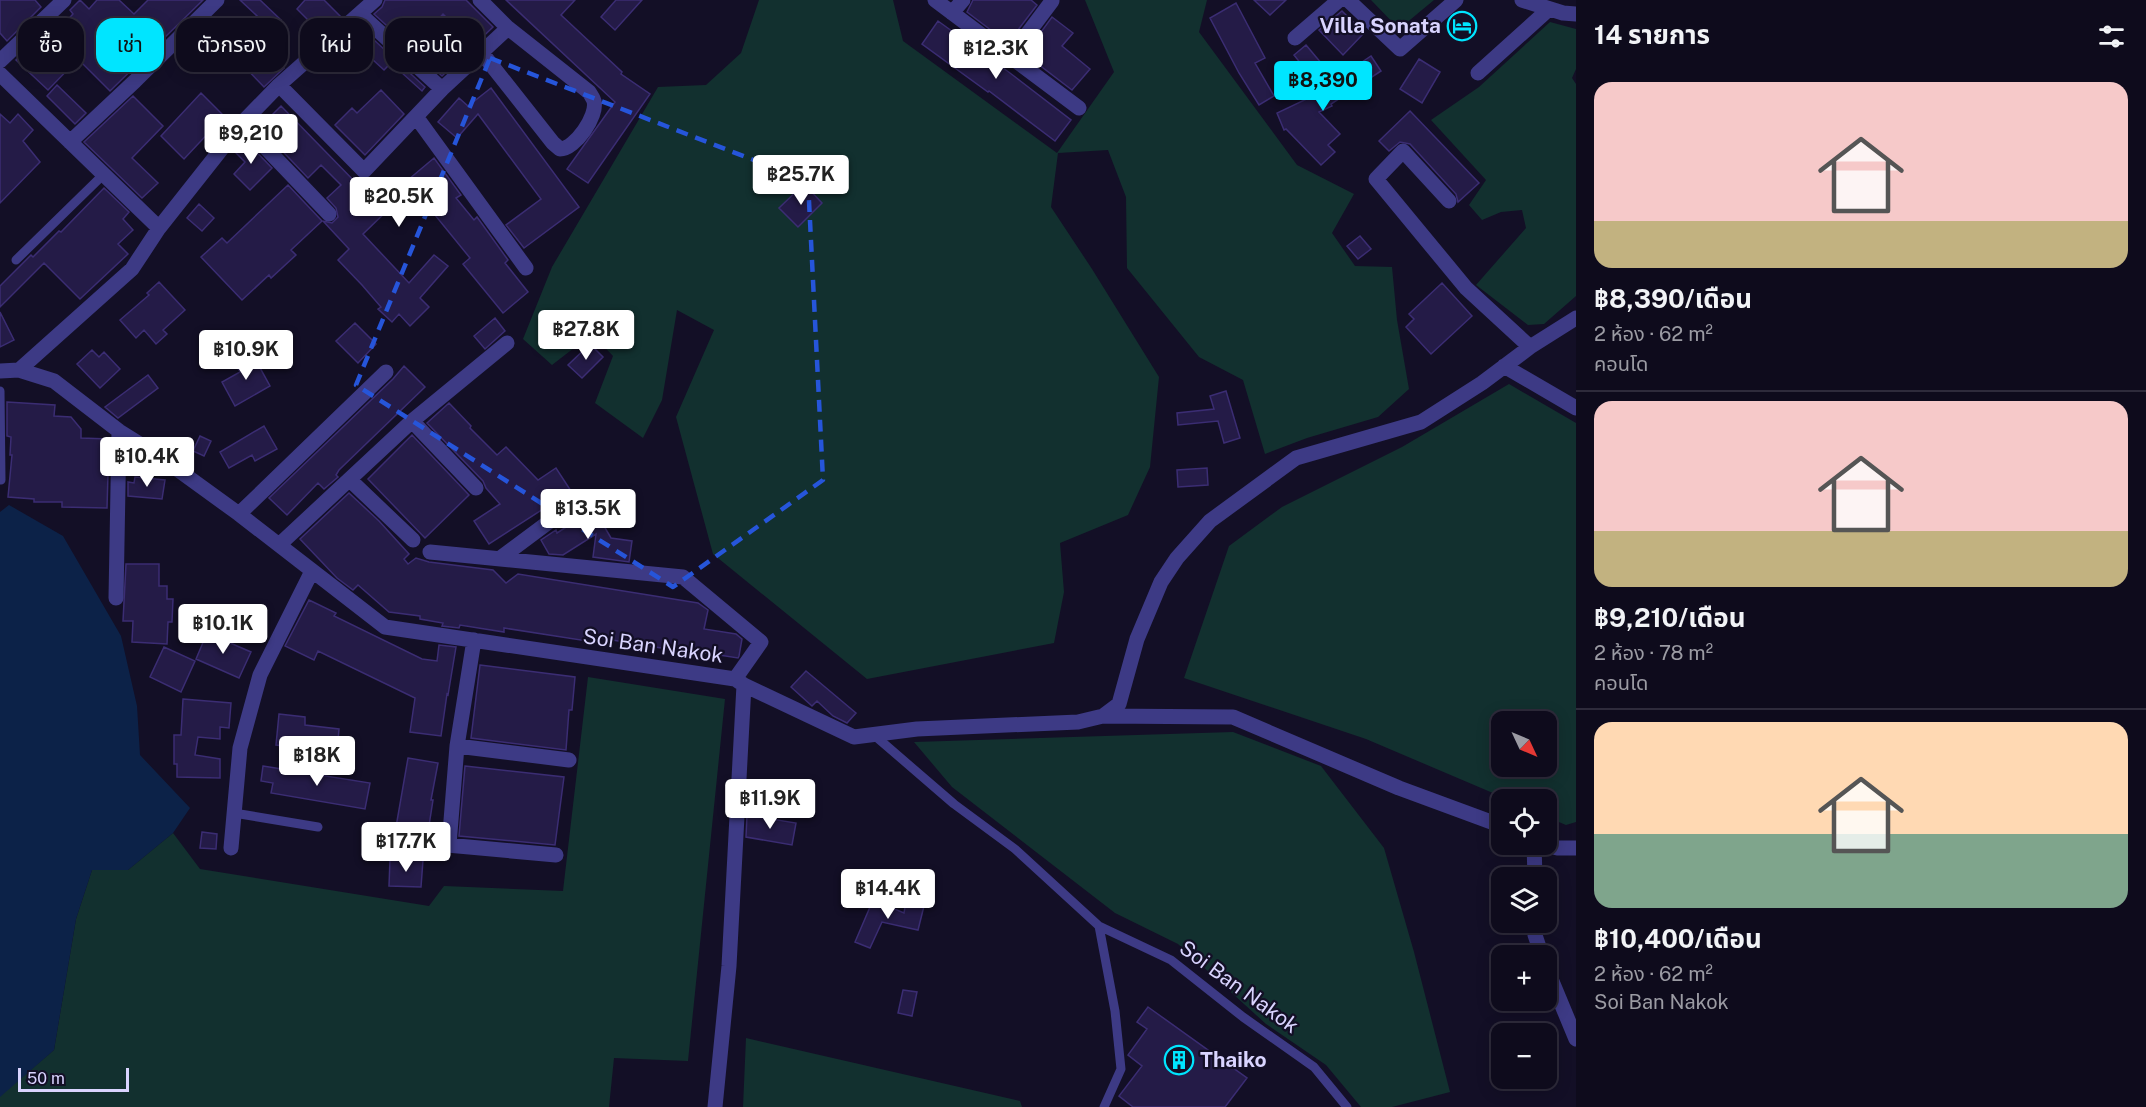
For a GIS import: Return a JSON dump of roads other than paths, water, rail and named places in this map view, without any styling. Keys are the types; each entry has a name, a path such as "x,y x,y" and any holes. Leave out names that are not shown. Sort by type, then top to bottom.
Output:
{"street":[{"path":"0,61 64,0"},
{"path":"70,141 217,0"},
{"path":"19,370 132,269 159,228 242,123 279,85 375,0"},
{"path":"480,0 508,28 589,92 594,101 594,110 580,137 566,149 560,149 484,56"},
{"path":"935,0 1079,108"},
{"path":"952,13 963,0"},
{"path":"1294,38 1339,0"},
{"path":"1348,0 1400,49 1456,0"},
{"path":"1522,0 1563,13 1576,14"},
{"path":"1010,57 1052,1"},
{"path":"1478,72 1549,9"},
{"path":"360,14 442,89"},
{"path":"484,51 508,28"},
{"path":"279,85 364,171 461,72"},
{"path":"0,74 159,228"},
{"path":"417,118 526,268"},
{"path":"242,123 329,214"},
{"path":"1449,201 1403,152 1376,179 1466,288 1530,346"},
{"path":"1103,716 1119,704 1137,639 1161,582 1177,558 1210,521 1296,458 1421,422 1530,346 1576,318"},
{"path":"279,545 412,421 507,342"},
{"path":"1504,366 1576,408"},
{"name":"Soi Ban Nakok","path":"0,371 19,370 54,381 119,431 159,456 239,514 384,627 739,682 854,736 874,735"},
{"path":"239,514 386,372"},
{"path":"412,421 476,488"},
{"path":"116,598 119,431"},
{"path":"350,480 413,540"},
{"path":"499,559 581,498"},
{"path":"430,552 683,577 761,642 739,682 729,966 715,1107"},
{"path":"231,848 240,748 260,675 312,571"},
{"path":"449,845 457,746 474,640"},
{"path":"874,735 917,729 1078,722 1103,716 1233,717 1399,788 1491,822"},
{"path":"457,746 568,760"},
{"path":"414,842 556,855"},
{"path":"1557,848 1576,848"},
{"path":"1557,993 1576,1039"}],"lane":[{"path":"16,260 104,174"},
{"path":"0,391 1,480"},
{"name":"Soi Ban Nakok","path":"874,735 954,804 1015,849 1099,926 1171,960 1243,1017 1314,1067 1347,1107"},
{"path":"234,813 318,826"},
{"path":"1099,926 1115,1011 1121,1069 1104,1107"}],"water":[{"path":"9,505 63,536 121,636 137,706 140,755 190,808 173,833 128,870 92,870 76,919 54,1050 0,1097 0,512"}],"place":[{"name":"Villa Sonata","path":"1462,26"},
{"name":"Thaiko","path":"1179,1060"}]}
